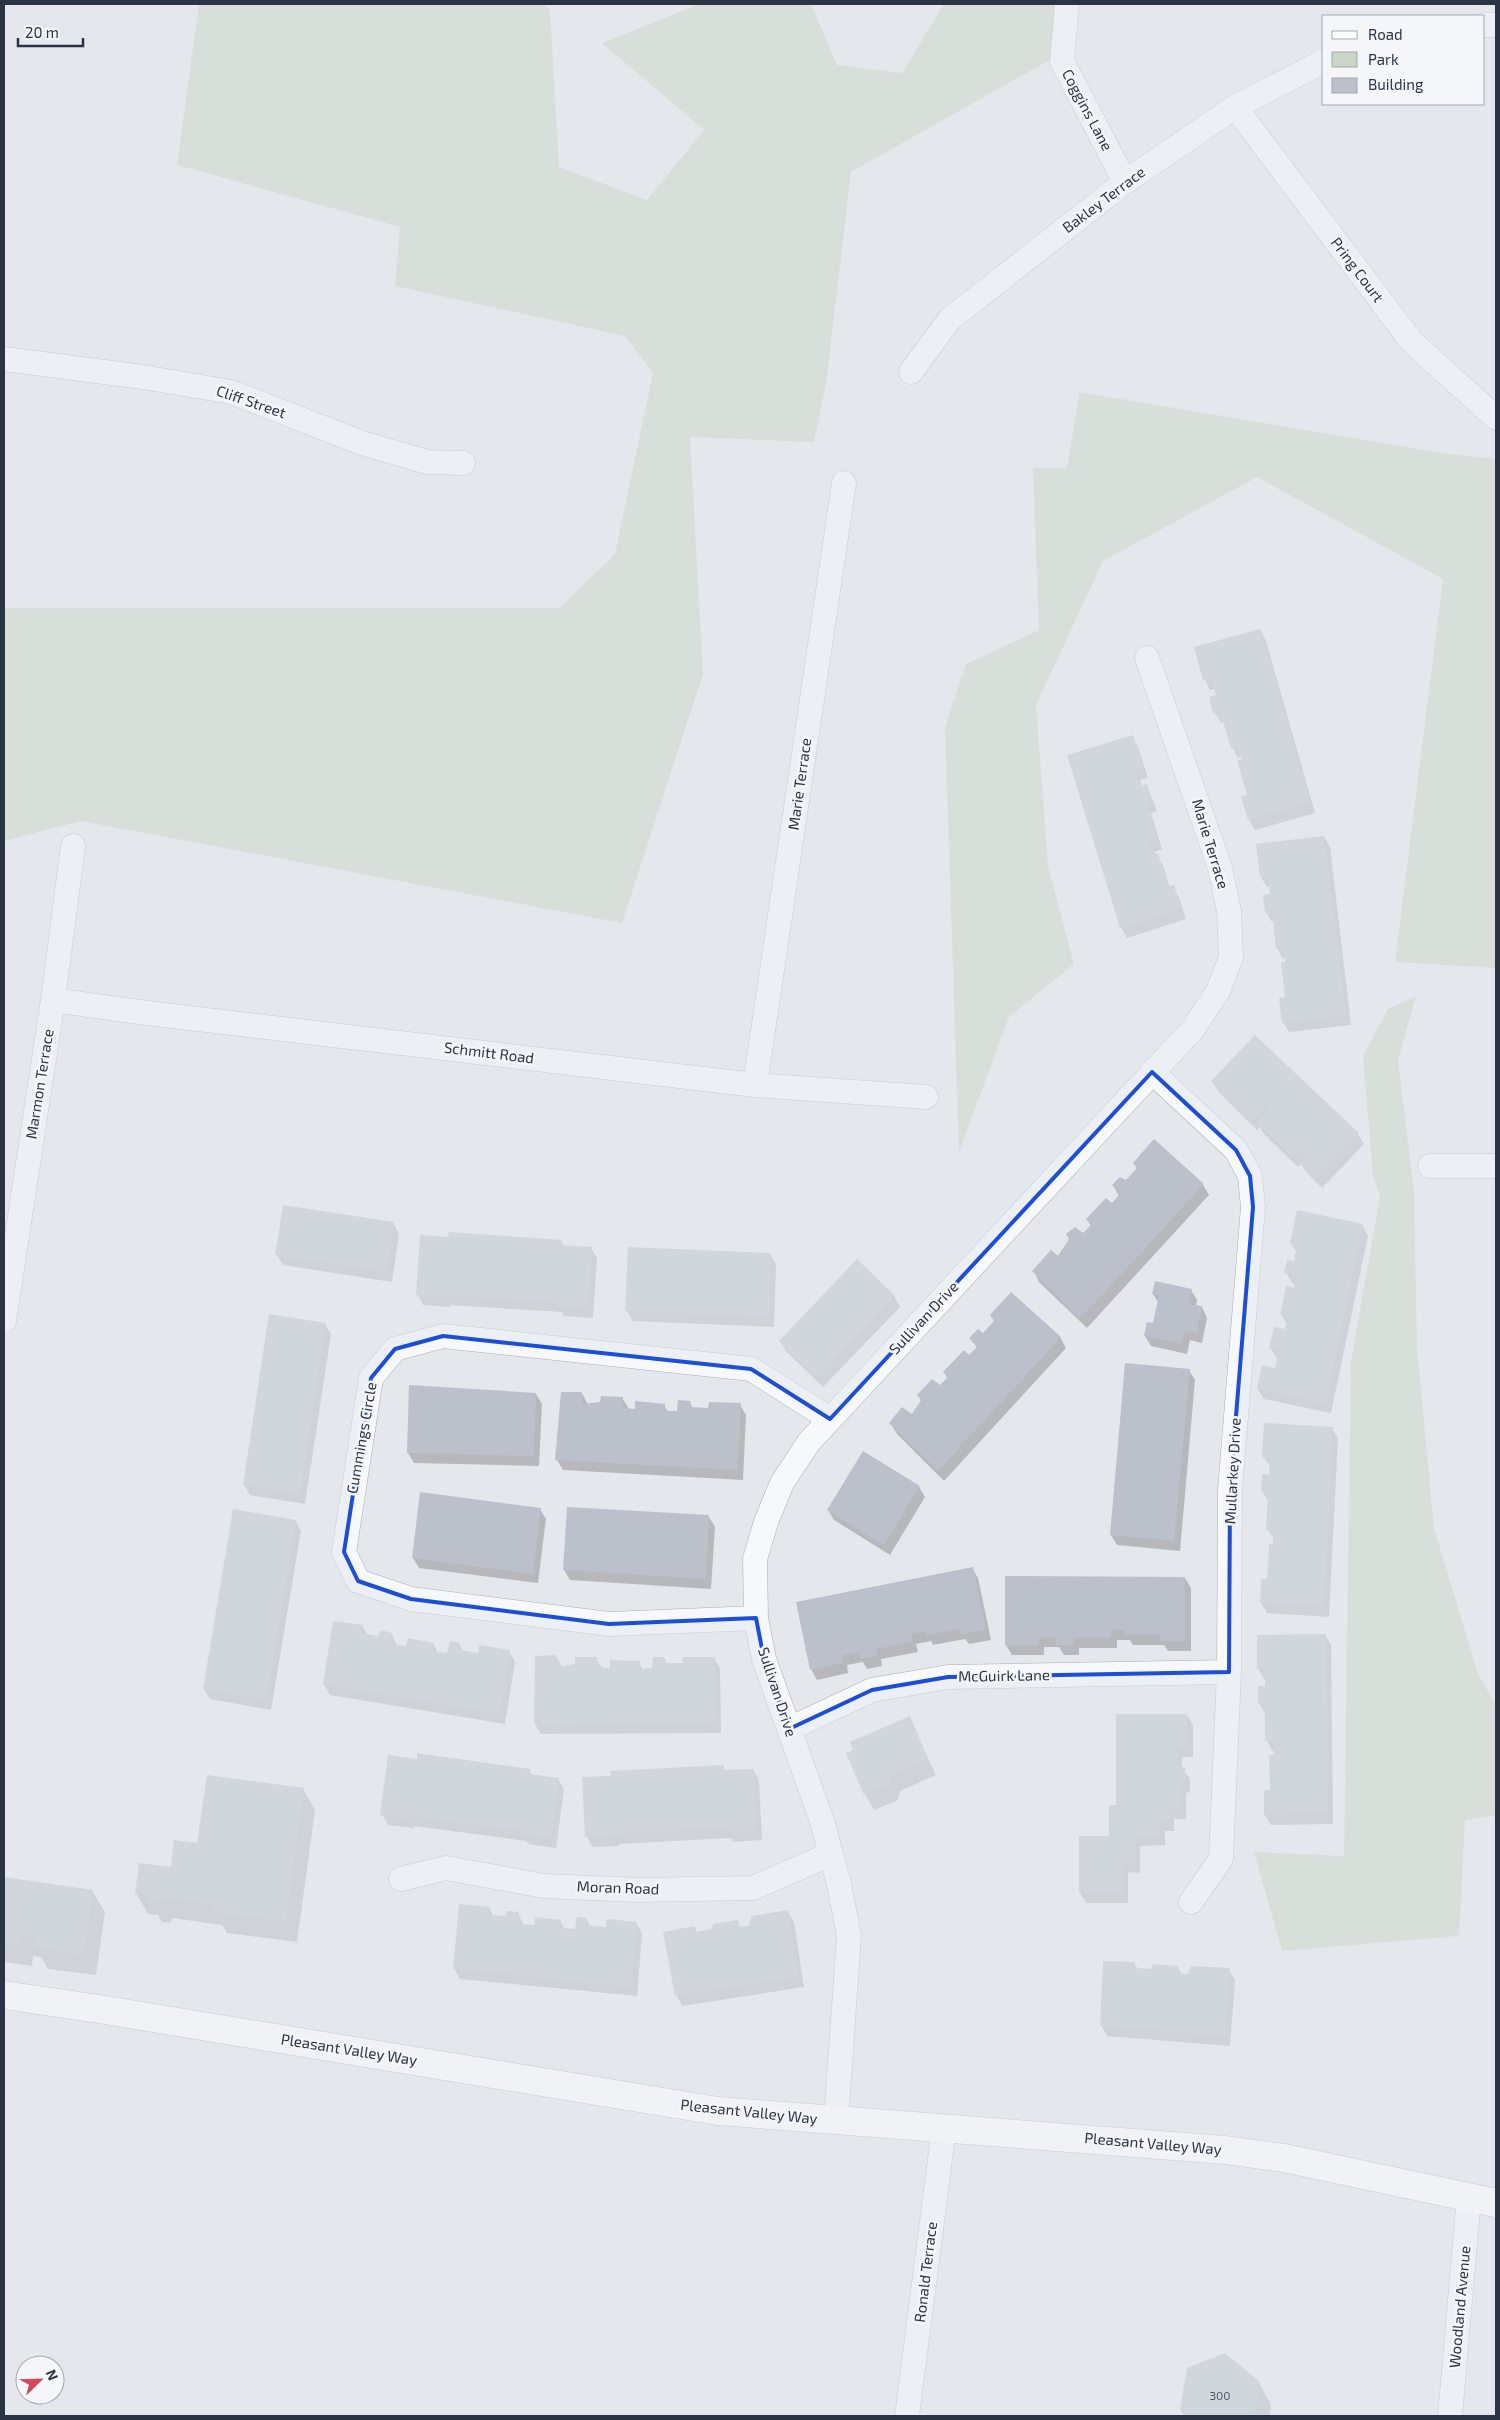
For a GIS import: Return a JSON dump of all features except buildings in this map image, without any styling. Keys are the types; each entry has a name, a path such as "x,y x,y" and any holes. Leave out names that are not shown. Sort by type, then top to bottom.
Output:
{"main road":[{"name":"Pleasant Valley Way","path":"4,1996 99,2008 718,2111 1225,2150 1284,2158 1496,2203"}],"street":[{"name":"Coggins Lane","path":"1066,4 1062,61 1125,182"},
{"name":"Bakley Terrace","path":"911,372 950,319 1125,182 1234,107 1322,62"},
{"name":"Pring Court","path":"1234,107 1412,342 1496,418"},
{"name":"Cliff Street","path":"4,359 143,376 231,392 362,443 427,462 463,463"},
{"name":"Marie Terrace","path":"755,1085 844,483"},
{"name":"Marie Terrace","path":"1147,658 1220,868 1229,911 1231,957 1218,992 1193,1029 1152,1072"},
{"name":"Marmon Terrace","path":"4,1321 53,1000 73,846"},
{"name":"Schmitt Road","path":"53,1000 139,1012 755,1085 926,1097"},
{"name":"Sullivan Drive","path":"836,2121 849,1936 839,1884 822,1820 764,1659 756,1618 755,1559 766,1522 782,1483 809,1442 1092,1139 1152,1072"},
{"name":"Mullarkey Drive","path":"1152,1072 1236,1150 1250,1176 1253,1207 1230,1490 1229,1672 1221,1859 1191,1902"},
{"path":"1430,1166 1496,1166"},
{"name":"Cummings Circle","path":"756,1618 609,1624 411,1598 358,1580 344,1552 370,1378 395,1349 443,1336 751,1369 830,1419"},
{"name":"McGuirk Lane","path":"789,1730 872,1690 948,1677 1229,1672"},
{"name":"Moran Road","path":"401,1879 446,1868 544,1886 639,1890 753,1888 831,1854"},
{"name":"Ronald Terrace","path":"907,2416 944,2128"},
{"name":"Woodland Avenue","path":"1450,2416 1469,2197"}],"highlighted area":[{"path":"1152,1072 1236,1150 1250,1176 1253,1207 1230,1490 1229,1672 948,1677 872,1690 789,1729 764,1659 756,1618 609,1624 411,1599 358,1581 344,1552 371,1378 395,1349 443,1336 751,1369 830,1419"}],"green space":[{"path":"199,4 543,4 550,10 559,167 647,200 704,130 602,43 699,4 811,4 837,65 902,73 944,4 1064,4 1055,57 851,172 826,384 814,442 690,437 703,674 622,923 81,821 4,841 4,608 560,608 615,554 653,373 625,336 395,286 400,227 177,165"},
{"path":"1080,392 1448,454 1496,459 1496,968 1395,962 1443,579 1257,477 1103,561 1036,705 1048,866 1074,964 1009,1017 959,1152 945,727 966,664 1039,630 1033,468 1067,468"},
{"path":"1416,996 1398,1061 1414,1191 1417,1348 1434,1528 1478,1674 1496,1705 1496,1815 1465,1820 1459,1936 1282,1951 1254,1852 1344,1856 1351,1361 1380,1196 1373,1176 1363,1056 1388,1009"}]}
